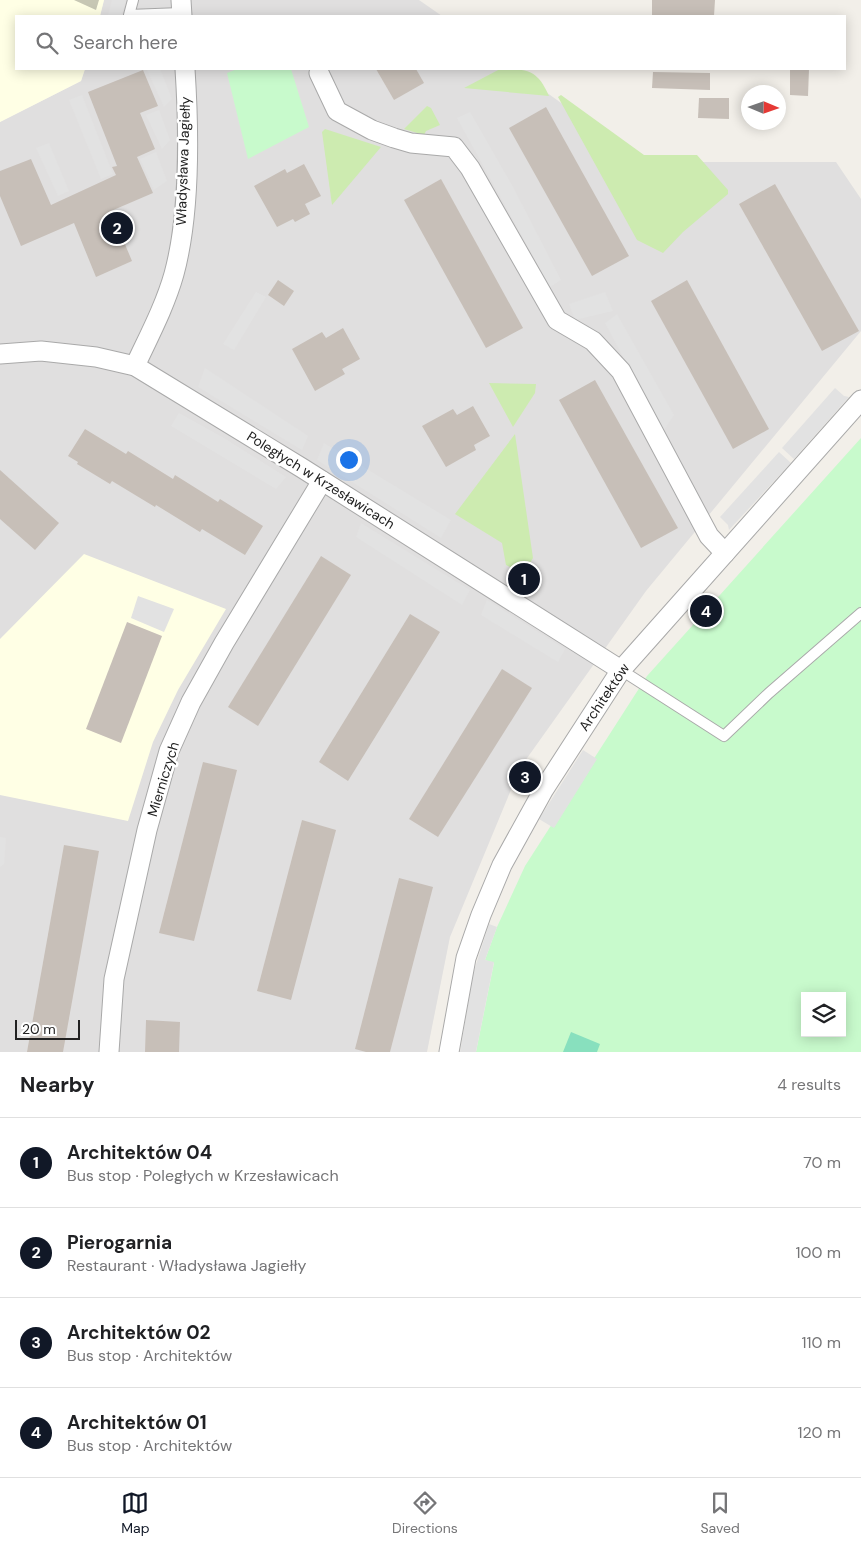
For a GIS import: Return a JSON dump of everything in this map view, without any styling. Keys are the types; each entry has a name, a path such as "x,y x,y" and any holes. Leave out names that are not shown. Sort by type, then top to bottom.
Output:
{"street":[{"name":"Władysława Jagiełły","path":"135,366 168,291 178,258 186,180 185,70"},
{"path":"319,73 337,111 372,130 402,140 454,147 470,168 557,320 593,341 621,370 709,536 725,553"},
{"name":"Poległych w Krzesławicach","path":"0,354 41,351 96,357 135,366 322,481 621,670"},
{"name":"Architektów","path":"449,1052 466,958 499,871 544,789 621,670 861,400"},
{"name":"Mierniczych","path":"109,1052 114,979 147,830 169,751 192,702 224,643 322,481"}],"lane":[{"path":"133,0 129,15 181,10"},
{"path":"621,670 724,736 768,693 861,613"}],"shaded area":[{"path":"0,0 104,0 100,15 15,15 15,70 85,70 81,81 0,122"},
{"path":"74,0 99,0 96,10"},
{"path":"104,0 419,0 441,15 100,15"},
{"path":"112,0 126,0 121,15 108,15"},
{"path":"85,70 515,70 643,162 836,162 861,199 861,331 646,591 520,768 450,937 427,1052 0,1052 0,122 81,81"},
{"path":"147,70 160,70 172,99 164,107"},
{"path":"82,95 113,174 101,179 69,100"},
{"path":"159,110 170,140 162,149 146,115"},
{"path":"470,112 513,187 561,280 550,287 457,118"},
{"path":"49,143 69,191 58,196 36,148"},
{"path":"156,152 167,181 154,190 140,159"},
{"path":"256,292 266,297 234,350 223,344"},
{"path":"605,292 613,311 575,320 569,304"},
{"path":"617,314 674,415 663,432 605,323"},
{"path":"205,368 308,436 302,450 198,387"},
{"path":"835,388 844,396 849,397 794,459 782,448"},
{"path":"179,413 224,438 286,477 276,489 171,426"},
{"path":"324,443 451,520 441,538 317,460"},
{"path":"779,452 791,463 729,530 728,525 720,517"},
{"path":"361,523 470,590 462,605 356,537"},
{"path":"84,554 226,609 178,690 153,742 128,821 0,795 0,639"},
{"path":"138,596 174,609 164,632 131,618"},
{"path":"487,600 565,649 558,662 481,615"},
{"path":"583,750 597,759 554,828 539,819"},
{"path":"0,837 6,838 4,864 0,867"},
{"path":"489,924 497,927 485,960 494,962 476,1052 460,1052 473,974"}],"green space":[{"path":"234,70 291,70 309,127 248,159 227,73"},
{"path":"498,70 524,70 540,80 549,96 464,88"},
{"path":"561,95 644,155 697,155 728,190 728,194 683,232 663,253 637,240 558,97"},
{"path":"427,106 431,108 440,125 426,131 424,135 404,129"},
{"path":"325,129 381,147 332,205 322,132"},
{"path":"489,383 536,384 535,393 513,427"},
{"path":"515,434 533,558 523,574 506,565 502,543 455,514"},
{"path":"861,438 861,1052 476,1052 494,963 485,960 497,927 525,866 647,676"},
{"path":"571,1032 600,1044 597,1052 563,1052"}],"building":[{"path":"652,0 715,0 714,15 652,15"},
{"path":"143,70 158,106 140,113 155,149 137,157 153,193 111,211 132,261 96,277 74,223 21,246 0,196 0,171 31,159 51,205 116,175 112,167 117,166 88,92"},
{"path":"377,70 417,70 424,83 394,100"},
{"path":"790,70 809,70 808,96 790,95"},
{"path":"653,72 710,73 710,90 652,88"},
{"path":"699,98 729,98 729,119 698,118"},
{"path":"546,107 629,256 592,276 509,128"},
{"path":"304,164 321,196 305,204 310,214 295,222 293,219 277,227 254,186 285,169 287,173"},
{"path":"441,179 523,328 486,348 404,200"},
{"path":"775,184 859,331 822,351 739,204"},
{"path":"278,280 294,291 284,306 268,295"},
{"path":"687,280 769,429 733,449 651,301"},
{"path":"343,328 360,359 342,369 345,374 315,391 292,349 322,332 326,338"},
{"path":"595,380 678,528 641,548 559,400"},
{"path":"473,406 490,436 474,445 476,450 446,467 422,426 453,409 457,415"},
{"path":"85,429 126,454 128,451 173,479 175,475 218,502 220,499 263,526 245,555 202,529 200,532 156,505 155,507 112,481 110,484 77,464 78,462 68,456"},
{"path":"0,470 59,523 35,550 0,519"},
{"path":"321,556 351,575 258,726 228,707"},
{"path":"410,614 440,632 348,781 319,762"},
{"path":"127,622 162,636 121,743 86,729"},
{"path":"502,669 532,688 438,837 409,819"},
{"path":"203,762 237,770 194,941 159,933"},
{"path":"302,820 336,830 291,1000 257,991"},
{"path":"64,845 99,851 63,1052 27,1052"},
{"path":"399,878 433,887 390,1052 366,1052 355,1049"},
{"path":"146,1020 180,1022 179,1052 145,1052"}],"place":[{"name":"Pierogarnia","path":"117,228"},
{"name":"Architektów 04","path":"524,579"},
{"name":"Architektów 01","path":"706,611"},
{"name":"Architektów 02","path":"525,777"}]}
